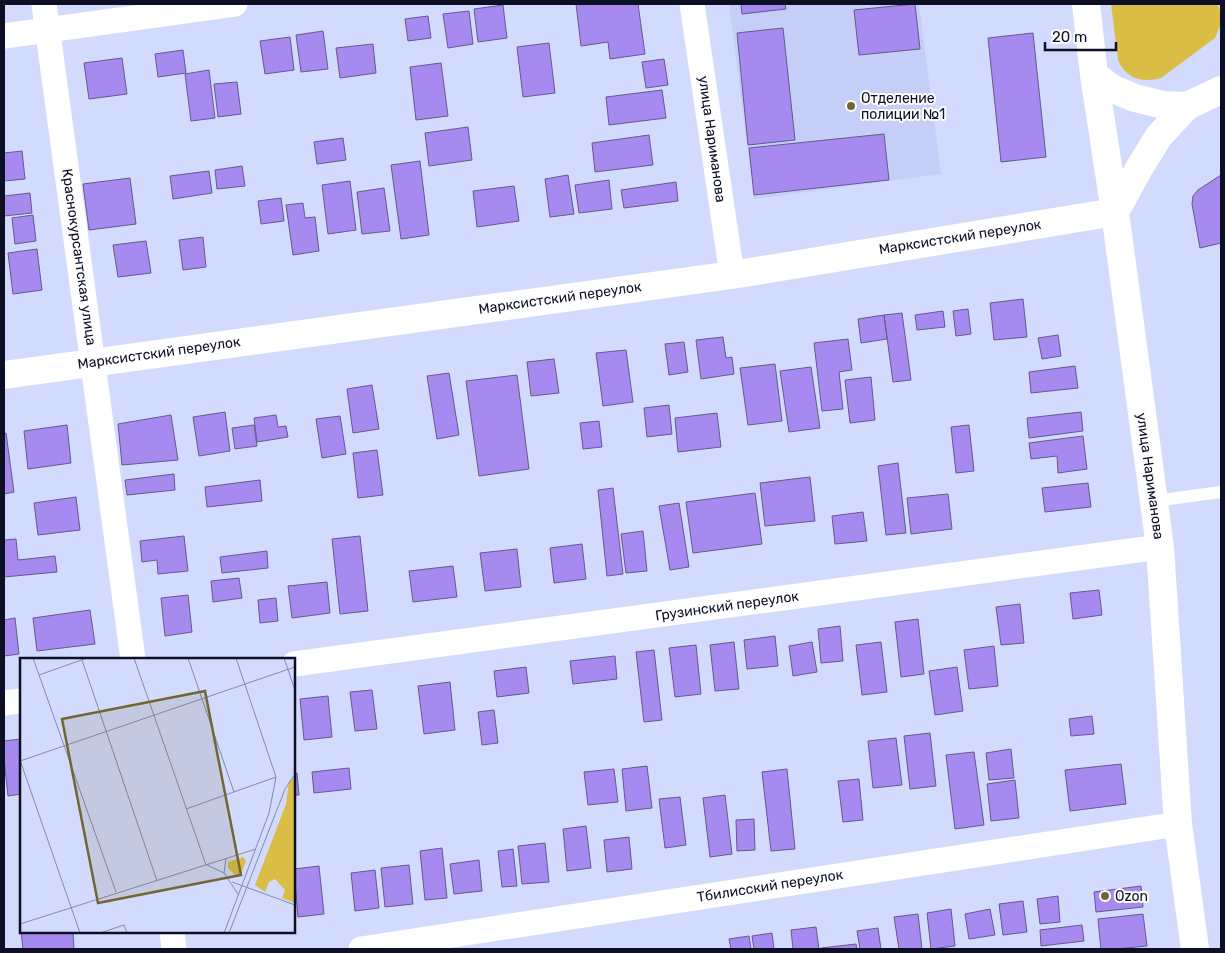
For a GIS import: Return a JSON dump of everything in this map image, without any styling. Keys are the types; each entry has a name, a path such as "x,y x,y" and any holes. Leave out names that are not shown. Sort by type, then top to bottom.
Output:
{"street":[{"name":"Краснокурсантская улица","path":"44,4 133,658"},
{"path":"4,36 236,4"},
{"name":"улица Нариманова","path":"692,4 732,275"},
{"name":"улица Нариманова","path":"1086,4 1094,75 1115,212 1160,547 1178,824 1195,949"},
{"path":"1094,75 1113,89 1135,98 1163,105 1187,106"},
{"path":"1115,212 1138,170 1160,136 1187,106 1221,90"},
{"name":"Марксистский переулок","path":"4,375 732,275 1115,212"},
{"name":"Грузинский переулок","path":"295,664 1160,547"},
{"path":"4,703 20,701"},
{"name":"Тбилисский переулок","path":"361,949 1178,824"},
{"path":"172,933 174,949"}],"lane":[{"path":"1154,501 1221,492"}],"shaded area":[{"path":"729,4 919,4 941,174 754,199"},
{"path":"1111,4 1218,4 1221,14 1220,26 1215,38 1161,78 1141,80 1125,72 1118,60"}],"building":[{"path":"576,4 638,4 645,54 610,59 608,42 581,46"},
{"path":"741,4 785,4 786,9 742,14"},
{"path":"915,4 920,49 859,55 854,10"},
{"path":"503,5 507,38 478,42 474,9"},
{"path":"469,11 473,44 448,48 443,14"},
{"path":"428,16 431,38 408,41 405,19"},
{"path":"783,28 795,140 748,145 737,33"},
{"path":"323,31 328,69 301,72 296,35"},
{"path":"1033,33 1046,157 1001,162 988,38"},
{"path":"290,37 294,70 265,74 260,41"},
{"path":"549,43 555,93 523,97 517,47"},
{"path":"373,44 376,73 340,78 336,48"},
{"path":"183,50 186,73 158,77 155,54"},
{"path":"122,58 127,94 89,99 84,63"},
{"path":"664,59 668,85 646,88 642,62"},
{"path":"441,63 448,116 416,120 410,67"},
{"path":"209,70 215,118 191,121 185,74"},
{"path":"237,82 241,114 218,117 214,84"},
{"path":"662,90 666,118 609,125 606,97"},
{"path":"468,127 472,160 429,166 425,133"},
{"path":"884,134 889,180 754,195 749,148"},
{"path":"649,135 653,165 595,172 592,143"},
{"path":"343,138 346,160 317,164 314,142"},
{"path":"22,151 25,179 4,181 4,153"},
{"path":"420,161 429,235 401,239 391,165"},
{"path":"242,166 245,186 217,189 215,170"},
{"path":"209,171 212,193 173,199 170,176"},
{"path":"568,175 574,214 550,217 545,179"},
{"path":"1221,175 1221,243 1200,248 1192,204 1193,196 1198,190"},
{"path":"130,178 136,224 89,230 83,184"},
{"path":"609,180 612,209 579,213 575,185"},
{"path":"350,181 356,230 328,234 322,185"},
{"path":"676,182 678,201 624,208 621,190"},
{"path":"514,186 519,221 477,227 473,191"},
{"path":"384,188 390,231 362,234 357,192"},
{"path":"30,193 32,213 4,216 4,196"},
{"path":"281,198 284,221 261,224 258,201"},
{"path":"303,203 305,218 315,217 319,251 293,255 286,205"},
{"path":"33,215 36,241 15,244 12,218"},
{"path":"203,237 206,267 183,270 179,240"},
{"path":"146,241 151,273 118,277 113,245"},
{"path":"37,249 42,290 13,294 8,253"},
{"path":"1023,299 1027,337 994,340 990,303"},
{"path":"968,309 971,334 956,336 953,311"},
{"path":"943,311 945,327 917,330 915,315"},
{"path":"902,313 911,380 893,382 884,315"},
{"path":"884,315 887,339 861,343 858,319"},
{"path":"1058,335 1061,356 1042,359 1038,338"},
{"path":"723,337 726,358 732,357 734,374 701,379 696,340"},
{"path":"848,339 852,370 839,372 843,409 822,411 814,343"},
{"path":"684,342 688,372 669,375 665,344"},
{"path":"626,350 633,402 603,406 596,353"},
{"path":"554,359 559,393 531,396 527,362"},
{"path":"775,364 782,421 748,425 740,368"},
{"path":"1075,366 1078,388 1031,393 1029,372"},
{"path":"811,367 820,428 789,432 780,371"},
{"path":"449,373 459,435 437,439 427,376"},
{"path":"517,375 529,469 479,476 466,381"},
{"path":"871,377 875,420 850,423 845,380"},
{"path":"372,385 379,429 353,433 347,389"},
{"path":"669,405 672,434 647,437 644,408"},
{"path":"225,412 230,451 199,456 193,417"},
{"path":"1081,412 1083,431 1029,438 1027,418"},
{"path":"717,413 721,447 678,452 675,418"},
{"path":"171,415 178,460 122,465 118,424"},
{"path":"276,415 278,427 286,426 288,437 257,442 254,418"},
{"path":"340,416 346,454 322,458 316,419"},
{"path":"599,421 602,447 583,449 580,423"},
{"path":"67,425 71,463 28,469 24,431"},
{"path":"254,425 257,446 235,449 232,428"},
{"path":"969,425 974,471 956,473 951,427"},
{"path":"6,433 14,492 4,494 4,434"},
{"path":"1083,436 1087,469 1058,473 1057,456 1031,459 1029,443"},
{"path":"377,450 383,495 358,498 353,453"},
{"path":"898,463 906,533 886,535 878,466"},
{"path":"174,474 175,490 127,495 125,480"},
{"path":"810,477 815,521 765,526 760,483"},
{"path":"260,480 262,501 207,507 205,487"},
{"path":"1088,483 1091,507 1045,512 1042,488"},
{"path":"613,488 623,574 607,576 598,490"},
{"path":"755,493 762,544 693,553 686,502"},
{"path":"948,494 952,529 911,534 907,498"},
{"path":"76,497 80,530 38,535 34,503"},
{"path":"679,503 689,567 670,570 659,506"},
{"path":"863,512 867,541 835,544 832,516"},
{"path":"643,531 647,571 626,573 621,534"},
{"path":"184,536 188,571 158,574 157,560 142,562 140,541"},
{"path":"360,536 368,611 340,614 332,539"},
{"path":"16,539 18,560 55,556 57,572 4,577 4,540"},
{"path":"582,544 586,579 554,583 550,548"},
{"path":"517,549 521,587 485,591 480,553"},
{"path":"267,551 268,568 222,573 220,557"},
{"path":"453,566 457,597 413,602 409,571"},
{"path":"239,578 242,598 213,602 211,581"},
{"path":"327,582 330,613 292,618 288,586"},
{"path":"1099,590 1102,615 1073,619 1070,593"},
{"path":"188,595 192,632 165,636 161,598"},
{"path":"276,598 278,621 260,623 258,600"},
{"path":"1020,604 1024,643 1001,645 996,607"},
{"path":"90,610 95,644 37,651 33,618"},
{"path":"15,618 19,654 4,656 4,620"},
{"path":"918,619 924,674 901,677 895,622"},
{"path":"840,626 843,661 821,663 818,629"},
{"path":"775,636 778,666 747,669 744,640"},
{"path":"734,642 739,689 715,691 710,645"},
{"path":"812,642 817,672 793,676 789,646"},
{"path":"881,642 887,692 862,695 856,645"},
{"path":"696,645 701,694 675,697 669,648"},
{"path":"994,646 998,686 969,689 964,650"},
{"path":"654,650 662,720 644,722 636,652"},
{"path":"615,656 617,679 573,684 570,661"},
{"path":"526,667 529,693 497,697 494,671"},
{"path":"957,667 963,711 935,715 929,671"},
{"path":"450,682 455,730 424,734 418,686"},
{"path":"372,690 377,729 355,731 350,692"},
{"path":"328,696 332,737 304,740 300,699"},
{"path":"494,710 498,743 482,745 478,712"},
{"path":"1092,716 1094,734 1071,736 1069,719"},
{"path":"930,733 936,786 910,789 904,736"},
{"path":"896,738 902,785 873,788 868,741"},
{"path":"20,739 20,794 8,796 4,741"},
{"path":"1011,749 1014,778 989,780 986,753"},
{"path":"974,752 984,825 955,829 946,755"},
{"path":"1121,764 1126,804 1070,811 1065,770"},
{"path":"647,766 652,808 626,811 622,769"},
{"path":"349,768 351,789 314,793 312,772"},
{"path":"614,769 618,802 588,805 584,772"},
{"path":"787,769 795,849 771,851 762,772"},
{"path":"295,773 297,773 299,795 295,795"},
{"path":"859,779 863,820 843,822 838,781"},
{"path":"1015,780 1019,818 991,821 987,784"},
{"path":"725,795 732,854 710,857 703,798"},
{"path":"680,797 686,845 665,848 659,799"},
{"path":"754,819 755,850 737,851 736,820"},
{"path":"586,826 591,868 567,871 563,829"},
{"path":"629,837 632,869 607,872 604,840"},
{"path":"545,843 549,882 522,884 518,846"},
{"path":"442,848 447,898 425,900 420,851"},
{"path":"513,849 517,886 502,887 498,851"},
{"path":"479,860 482,891 454,894 450,864"},
{"path":"409,865 413,904 385,907 381,868"},
{"path":"319,866 324,914 298,917 295,869"},
{"path":"375,870 379,908 355,911 351,873"},
{"path":"1141,886 1143,907 1096,912 1094,892"},
{"path":"1058,896 1060,922 1040,924 1037,899"},
{"path":"1023,901 1027,932 1003,935 999,904"},
{"path":"951,909 955,946 931,949 927,913"},
{"path":"990,909 995,935 969,939 965,914"},
{"path":"918,914 922,949 899,949 894,917"},
{"path":"1143,914 1147,946 1101,949 1098,919"},
{"path":"1082,925 1084,941 1041,946 1040,930"},
{"path":"816,927 819,949 793,949 791,930"},
{"path":"878,928 881,949 860,949 857,931"},
{"path":"21,933 76,933 73,934 74,949 23,949"},
{"path":"772,933 774,949 754,949 752,936"},
{"path":"749,936 751,949 731,949 729,939"},
{"path":"856,944 857,949 821,949 821,948"}],"place":[{"name":"Отделение полиции №1","path":"851,106"},
{"name":"Ozon","path":"1105,896"}]}
